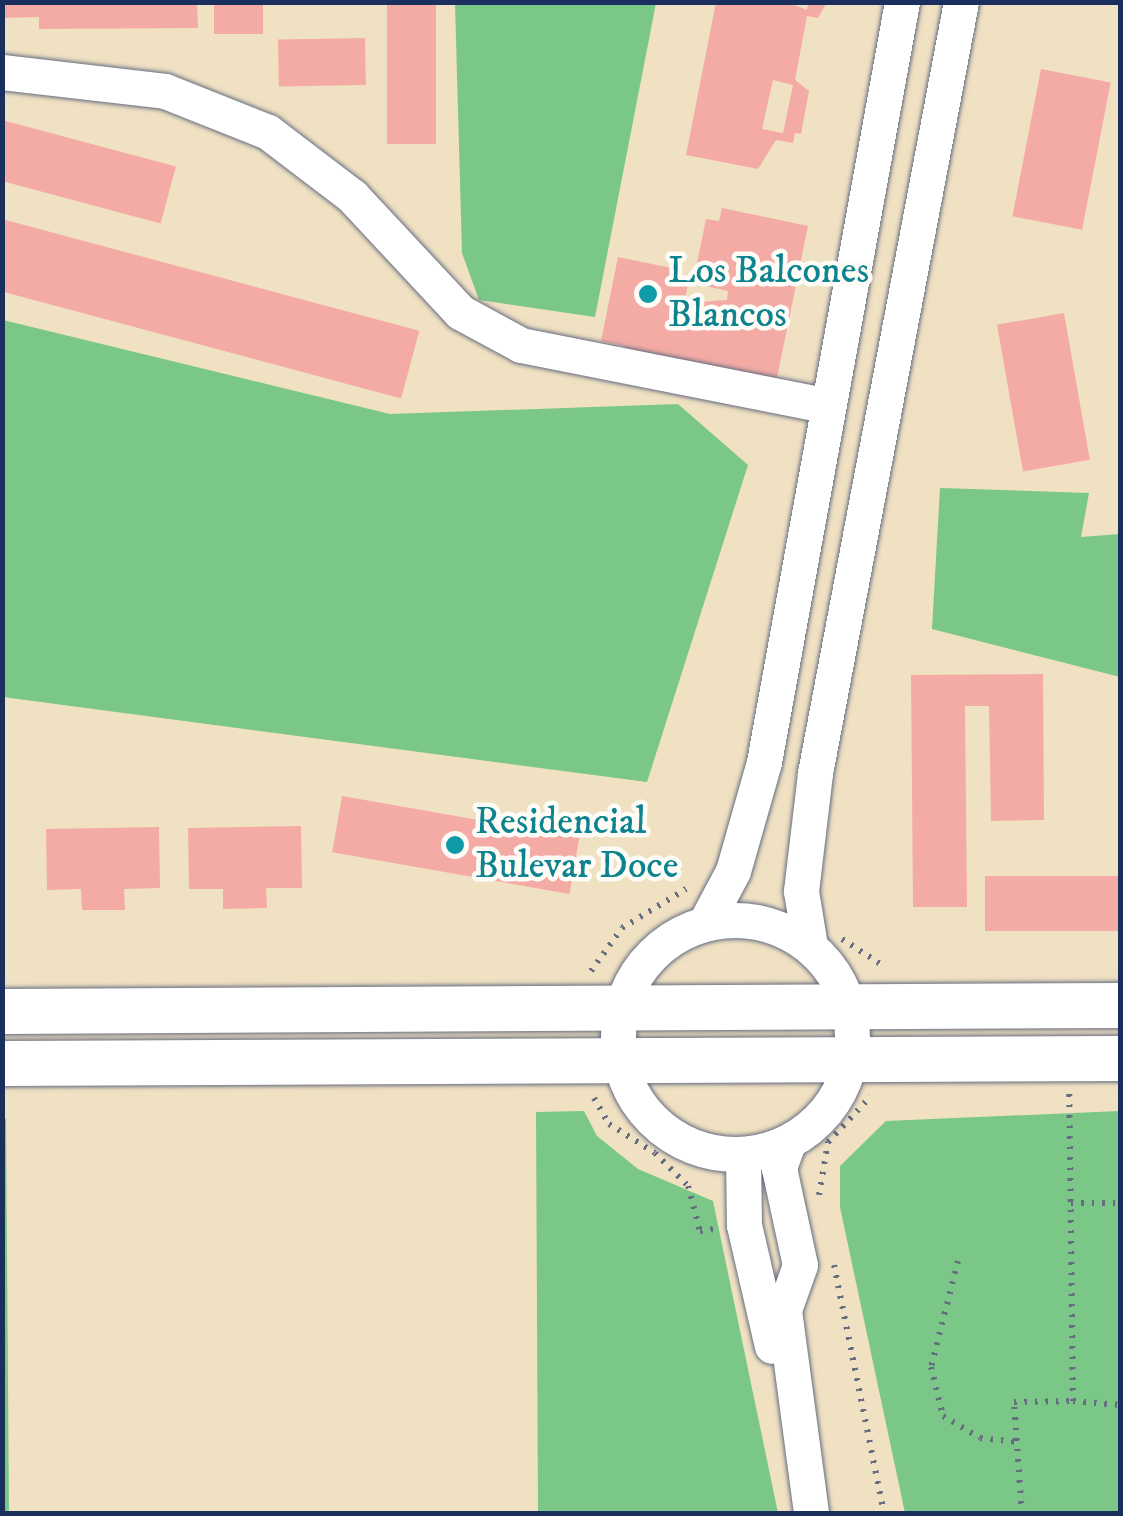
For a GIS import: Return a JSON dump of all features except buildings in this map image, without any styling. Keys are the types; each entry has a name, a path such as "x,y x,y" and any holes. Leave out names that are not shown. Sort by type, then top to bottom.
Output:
{"main road":[{"path":"2,1011 1120,1005"},
{"path":"2,1063 621,1062 862,1076 1120,1058"}],"street":[{"path":"708,918 733,872 764,762 824,405 902,2"},
{"path":"824,941 754,921 708,918 675,934 645,961 621,1008 621,1062 639,1106 660,1128 684,1144 743,1155 788,1143 862,1076 850,1008 824,941 801,891 815,772 960,2"},
{"path":"2,72 165,91 268,132 352,196 460,312 521,344 824,405"},
{"path":"788,1143 779,1168 800,1265 784,1310 811,1513"},
{"path":"743,1155 744,1225 811,1513"}],"path":[{"path":"587,976 622,928 702,879"},
{"path":"824,941 898,972"},
{"path":"824,1208 821,1194 828,1142 862,1076"},
{"path":"1051,1088 1086,1087"},
{"path":"1069,1088 1074,1401"},
{"path":"583,1094 594,1097 609,1124 655,1152 688,1186 700,1231 744,1225"},
{"path":"789,1215 821,1194"},
{"path":"1070,1203 1120,1203"},
{"path":"832,1255 884,1514"},
{"path":"958,1261 931,1367 943,1416 980,1438 1017,1442"},
{"path":"1022,1514 1014,1402 1120,1405"}],"green space":[{"path":"455,3 656,3 595,317 479,300 462,253"},
{"path":"3,320 390,414 678,404 748,465 647,782 3,697"},
{"path":"940,488 1089,493 1081,537 1120,534 1120,677 932,629"},
{"path":"584,1111 597,1136 638,1169 713,1201 778,1513 538,1513 536,1112"},
{"path":"1120,1111 1120,1513 905,1513 840,1207 840,1166 886,1121"},
{"path":"6,1119 9,1514 2,1513"}],"place":[{"name":"Los Balcones Blancos","path":"648,294"},
{"name":"Residencial Bulevar Doce","path":"455,845"}]}
